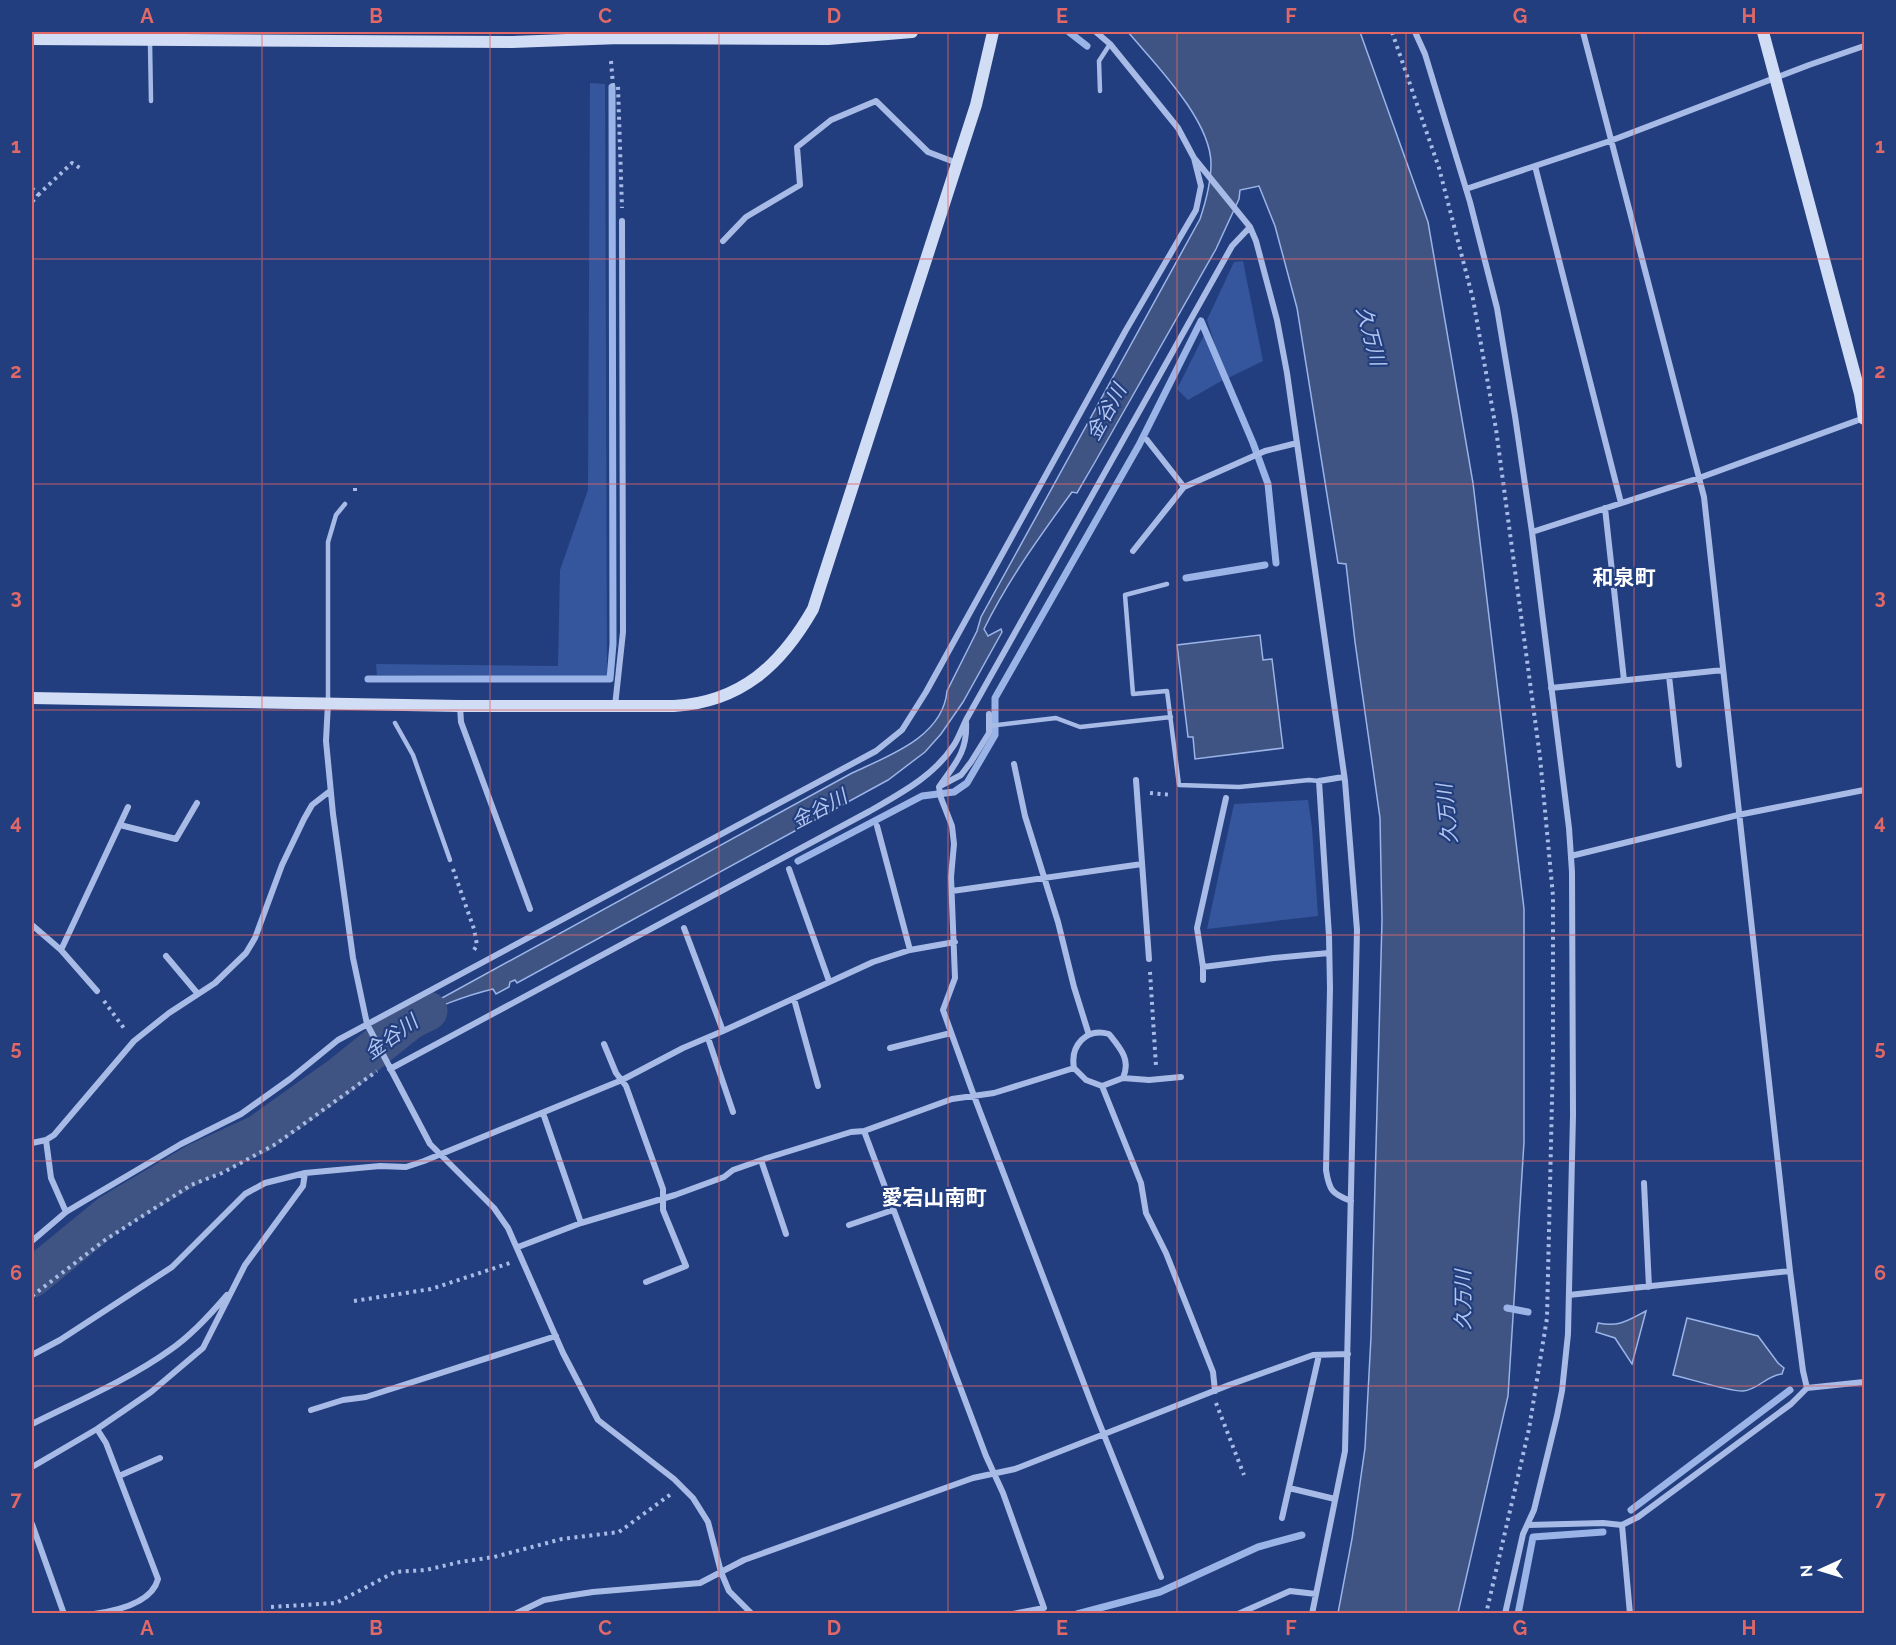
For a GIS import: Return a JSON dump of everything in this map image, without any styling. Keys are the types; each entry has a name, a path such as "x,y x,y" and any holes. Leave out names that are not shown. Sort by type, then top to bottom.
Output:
{"street":[{"path":"32,39 512,42 620,38 828,39 912,32"},
{"path":"32,698 460,706 690,705 718,699 741,687 782,655 813,609 976,105 993,32"},
{"path":"1096,32 1110,44 1178,128 1194,158 1250,227 1256,241 1277,320 1287,373 1343,777 1357,930 1345,1451 1312,1614"},
{"path":"1415,32 1425,54 1466,189 1497,308 1532,532 1570,855 1573,946 1573,1115 1569,1295 1562,1391 1534,1510 1523,1534 1505,1614"},
{"path":"1583,32 1704,497 1790,1271 1807,1388"},
{"path":"1532,532 1699,478 1864,418 1860,394 1763,32"},
{"path":"1466,189 1610,141 1864,46"},
{"path":"723,241 746,218 800,185 797,147 831,120 876,101 928,152 957,163"},
{"path":"32,1241 66,1212 181,1144 241,1114 290,1079 338,1040 866,756 902,730 926,692 1126,330 1196,210 1201,186 1194,158"},
{"path":"1535,166 1621,503"},
{"path":"615,706 622,632 622,221"},
{"path":"388,1066 913,786 937,766 954,745 1232,246 1250,227"},
{"path":"1147,440 1184,487"},
{"path":"1133,551 1184,487 1265,451 1297,443"},
{"path":"1605,508 1624,681"},
{"path":"1551,688 1723,670"},
{"path":"1669,676 1679,765"},
{"path":"328,703 326,741 330,791 353,958 372,1034 430,1144 438,1155 494,1208 518,1247 556,1336 598,1420 682,1486 693,1498 708,1522 721,1572 729,1592 752,1614"},
{"path":"460,706 461,722 530,909"},
{"path":"939,787 961,775 989,733 989,714"},
{"path":"939,787 950,774 967,738 966,720"},
{"path":"1014,764 1025,816 1058,922 1089,1035"},
{"path":"1343,777 1319,781 1329,953 1326,1170 1333,1192 1337,1196 1352,1201"},
{"path":"1136,780 1149,959"},
{"path":"939,787 952,826 954,844 951,877 955,978 943,1010 974,1096 1161,1577"},
{"path":"1570,855 1738,815 1864,789"},
{"path":"32,1143 46,1140 54,1135 134,1041 230,970 246,953 255,938 282,865 304,819 312,805 330,791"},
{"path":"1203,980 1197,928 1226,798"},
{"path":"120,825 176,839 196,803"},
{"path":"61,950 128,807"},
{"path":"878,826 910,950"},
{"path":"952,891 1142,864"},
{"path":"789,869 829,981"},
{"path":"32,924 61,950 97,991"},
{"path":"684,928 723,1032"},
{"path":"32,1355 60,1340 172,1267 245,1194 265,1183 305,1173 380,1166 406,1167 622,1080 683,1048 723,1032 873,962 910,950 955,942"},
{"path":"1203,967 1329,953"},
{"path":"166,956 198,994"},
{"path":"794,999 819,1086"},
{"path":"1123,1078 1127,1063 1123,1051 1109,1034 1101,1032 1089,1035 1074,1048 1072,1055 1074,1068 1086,1080 1102,1086 1123,1078 1149,1080 1181,1077"},
{"path":"890,1048 951,1033"},
{"path":"708,1038 733,1112"},
{"path":"604,1044 615,1072 626,1086 663,1189 663,1210 686,1266 646,1282"},
{"path":"518,1247 581,1223 662,1199 724,1177 733,1170 761,1160 851,1132 864,1131 952,1099 994,1093 1074,1068"},
{"path":"1102,1086 1141,1183 1146,1214 1166,1253 1213,1372 1215,1390"},
{"path":"543,1113 581,1223"},
{"path":"864,1131 986,1456 1004,1493 1044,1608 1013,1614"},
{"path":"46,1140 51,1178 66,1212"},
{"path":"761,1160 786,1234"},
{"path":"32,1467 97,1429 151,1392 203,1348 245,1265 303,1186 305,1173"},
{"path":"1644,1183 1649,1287"},
{"path":"849,1225 893,1210"},
{"path":"1569,1295 1790,1271"},
{"path":"32,1424 142,1367 171,1349 206,1319 233,1288"},
{"path":"311,1410 366,1396 556,1336"},
{"path":"515,1614 544,1600 593,1592 700,1583 753,1557 973,1478 1015,1469 1215,1390 1302,1359 1319,1355 1348,1354"},
{"path":"1282,1518 1319,1355"},
{"path":"1528,1525 1603,1523 1622,1525 1638,1517 1791,1404 1807,1388 1864,1382"},
{"path":"94,1614 128,1606 150,1594 158,1579 106,1443 97,1429"},
{"path":"119,1476 160,1458"},
{"path":"1289,1488 1335,1499"},
{"path":"32,1524 64,1614"},
{"path":"1622,1525 1630,1614"},
{"path":"1238,1614 1290,1591 1316,1594"}],"lane":[{"path":"150,39 151,101"},
{"path":"1100,91 1098,61 1110,44"},
{"path":"328,703 328,542 336,515 345,504"},
{"path":"1167,585 1125,595 1133,694 1167,691 1179,785 1239,787 1319,781"},
{"path":"989,726 1056,718 1080,727 1171,717"},
{"path":"395,723 413,755 450,860"}],"path":[{"path":"1392,32 1439,168 1473,299 1496,429 1540,757 1553,896 1553,1056 1547,1318 1529,1429 1486,1614"},
{"path":"611,61 614,85 618,86 622,221"},
{"path":"32,202 72,163 80,168"},
{"path":"32,188 38,195"},
{"path":"450,860 474,929 477,945 461,975"},
{"path":"1149,959 1156,1067"},
{"path":"97,991 134,1041"},
{"path":"32,1296 124,1228 191,1185 222,1173 276,1144 379,1070 388,1066"},
{"path":"354,1301 431,1289 522,1260"},
{"path":"1215,1390 1217,1407 1244,1475"},
{"path":"271,1607 336,1603 395,1572 426,1570 494,1557 562,1539 619,1532 682,1486"}],"shaded area":[{"path":"590,83 605,84 607,677 377,675 376,664 558,666 560,570 588,490"},
{"path":"1243,261 1263,361 1226,379 1207,320 1234,262"},
{"path":"1207,329 1223,380 1188,400 1177,389"},
{"path":"1308,800 1318,916 1207,929 1234,804"}],"water":[{"name":"久万川","path":"1128,32 1360,32 1428,222 1473,483 1524,909 1524,1142 1508,1396 1458,1613 1338,1613 1352,1539 1365,1448 1371,1337 1382,920 1380,818 1346,564 1338,563 1297,308 1275,226 1259,186 1240,190 1239,199 1216,249 1077,493 1072,492 1048,525 993,611 984,629 988,636 1001,629 1002,632 963,702 941,734 925,752 888,780 517,983 515,980 510,982 509,987 496,994 493,989 473,994 438,1007 417,1018 407,1026 390,1050 383,1034 422,1009 852,773 897,752 925,733 936,721 947,691 977,631 981,617 1200,219 1204,205 1211,164 1209,147 1202,129 1180,94"},
{"path":"1260,635 1263,660 1272,659 1283,748 1195,759 1193,737 1188,737 1177,645"},
{"path":"1646,1311 1632,1364 1615,1338 1596,1332 1598,1323 1618,1324"},
{"path":"1687,1318 1758,1336 1784,1368 1782,1374 1743,1391 1673,1375"}],"waterway":[{"path":"1069,32 1087,46"},
{"path":"368,679 610,679 613,644 612,87"},
{"path":"798,861 922,796 954,792 967,783 995,735 995,698 1139,445 1201,321 1268,484 1276,563"},
{"path":"1186,578 1265,565"},
{"name":"金谷川","path":"32,1278 110,1214 196,1163 259,1134 339,1077 410,1020 428,1011"},
{"path":"1507,1308 1528,1312"},
{"path":"1631,1510 1790,1390"},
{"path":"1518,1614 1533,1537 1603,1532"},
{"path":"1077,1614 1160,1592 1258,1547 1302,1535"}],"district":[{"name":"和泉町","path":"1624,577"},
{"name":"愛宕山南町","path":"934,1197"}]}
